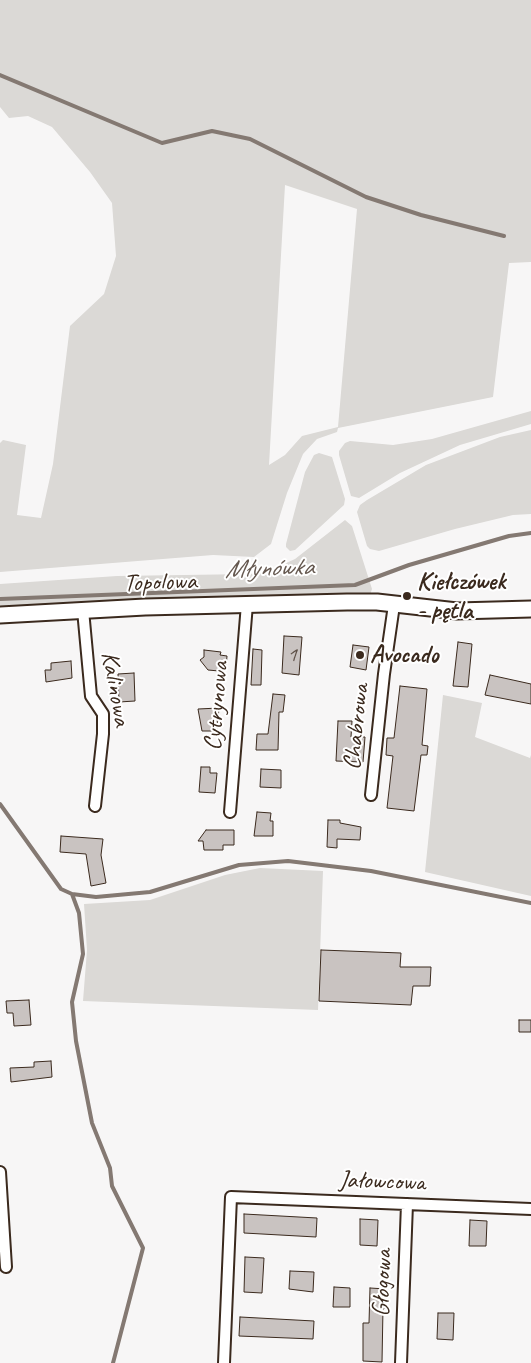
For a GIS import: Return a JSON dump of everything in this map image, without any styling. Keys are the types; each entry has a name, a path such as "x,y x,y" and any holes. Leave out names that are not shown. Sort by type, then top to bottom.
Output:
{"street":[{"name":"Topolowa","path":"0,615 247,604 361,602 457,611 531,609"},
{"name":"Cytrynowa","path":"230,812 247,604"},
{"name":"Chabrowa","path":"371,795 384,674 394,605"},
{"name":"Kalinowa","path":"83,610 91,696 103,714 104,734 95,806"},
{"path":"0,1172 6,1267"},
{"name":"Jałowcowa","path":"224,1363 231,1197 531,1209"},
{"name":"Głogowa","path":"401,1363 407,1204"}],"shaded area":[{"path":"0,0 531,0 531,262 509,263 493,397 338,428 337,432 317,439 303,454 287,493 271,544 254,557 213,555 0,572 0,443 3,440 26,445 17,515 41,518 53,464 70,326 104,294 116,256 112,203 90,172 52,127 28,116 9,118 0,107","holes":["285,185 357,209 338,427 302,436 285,455 269,465"]},
{"path":"531,411 531,424 460,445 400,473 359,498 351,496 339,455 339,451 345,443 350,441 393,445 432,439"},
{"path":"531,430 531,514 513,515 455,529 379,551 370,549 367,546 357,512 360,505 367,500 426,465 500,437"},
{"path":"319,453 332,457 345,499 344,505 295,550 290,551 286,544 305,472 314,455"},
{"path":"345,520 352,526 372,589 370,595 0,609 0,584 117,576 250,574 271,570 295,559"},
{"path":"443,695 482,703 475,737 530,758 531,755 531,896 425,872"},
{"path":"260,868 323,871 318,1010 83,1001 87,950 84,904 150,900 225,875"}],"building":[{"path":"284,636 302,637 299,675 282,673"},
{"path":"458,642 472,644 468,687 453,686"},
{"path":"353,645 369,647 366,670 350,667"},
{"path":"253,649 262,650 261,685 251,685"},
{"path":"204,650 221,652 220,655 227,656 226,668 219,667 219,671 208,670 200,660 204,657"},
{"path":"71,661 72,678 46,682 45,670 51,670 51,663"},
{"path":"134,673 135,701 119,702 118,674"},
{"path":"490,675 531,684 531,704 485,695"},
{"path":"400,686 427,689 422,745 428,746 427,755 421,755 414,811 387,808 393,756 386,755 387,738 394,738"},
{"path":"273,694 285,695 283,712 279,712 278,750 256,750 257,734 268,734"},
{"path":"219,708 217,731 202,731 198,709"},
{"path":"338,721 352,721 351,737 365,737 363,762 336,761"},
{"path":"201,767 210,767 210,773 217,773 215,793 199,792"},
{"path":"261,769 281,770 281,788 260,787"},
{"path":"257,812 271,813 270,821 273,821 273,836 254,836"},
{"path":"328,820 340,820 340,823 361,827 360,840 337,839 337,848 327,847"},
{"path":"206,830 234,830 234,845 223,845 223,850 204,850 203,841 198,841"},
{"path":"61,836 103,839 101,855 106,883 91,886 86,854 60,852"},
{"path":"321,950 401,953 400,967 431,967 430,986 413,986 411,1005 319,1001"},
{"path":"29,1000 31,1025 14,1026 13,1013 7,1013 6,1001"},
{"path":"519,1020 531,1020 531,1032 519,1032"},
{"path":"51,1061 52,1077 11,1082 10,1068 34,1067 34,1062"},
{"path":"244,1214 317,1218 316,1237 244,1233"},
{"path":"360,1219 378,1220 377,1246 360,1245"},
{"path":"470,1220 487,1221 486,1246 469,1246"},
{"path":"245,1257 264,1258 262,1293 244,1292"},
{"path":"290,1271 314,1272 313,1292 289,1289"},
{"path":"334,1287 350,1288 350,1307 333,1307"},
{"path":"370,1288 386,1289 386,1308 383,1308 382,1362 363,1361 363,1323 369,1323"},
{"path":"438,1313 454,1313 453,1340 437,1339"},
{"path":"240,1317 314,1321 313,1339 239,1336"}],"waterway":[{"path":"0,75 162,143 212,131 250,139 366,197 421,215 504,236"},
{"name":"Młynówka","path":"0,599 355,585 409,565 509,536 531,533"},
{"path":"0,804 61,889 72,894 96,897 150,892 239,865 288,861 371,871 531,903"},
{"path":"72,894 79,913 83,954 72,1002 76,1041 92,1123 110,1168 112,1186 143,1248 113,1363"}],"place":[{"name":"Kiełczówek - pętla","path":"407,596"},
{"name":"Avocado","path":"360,655"}]}
